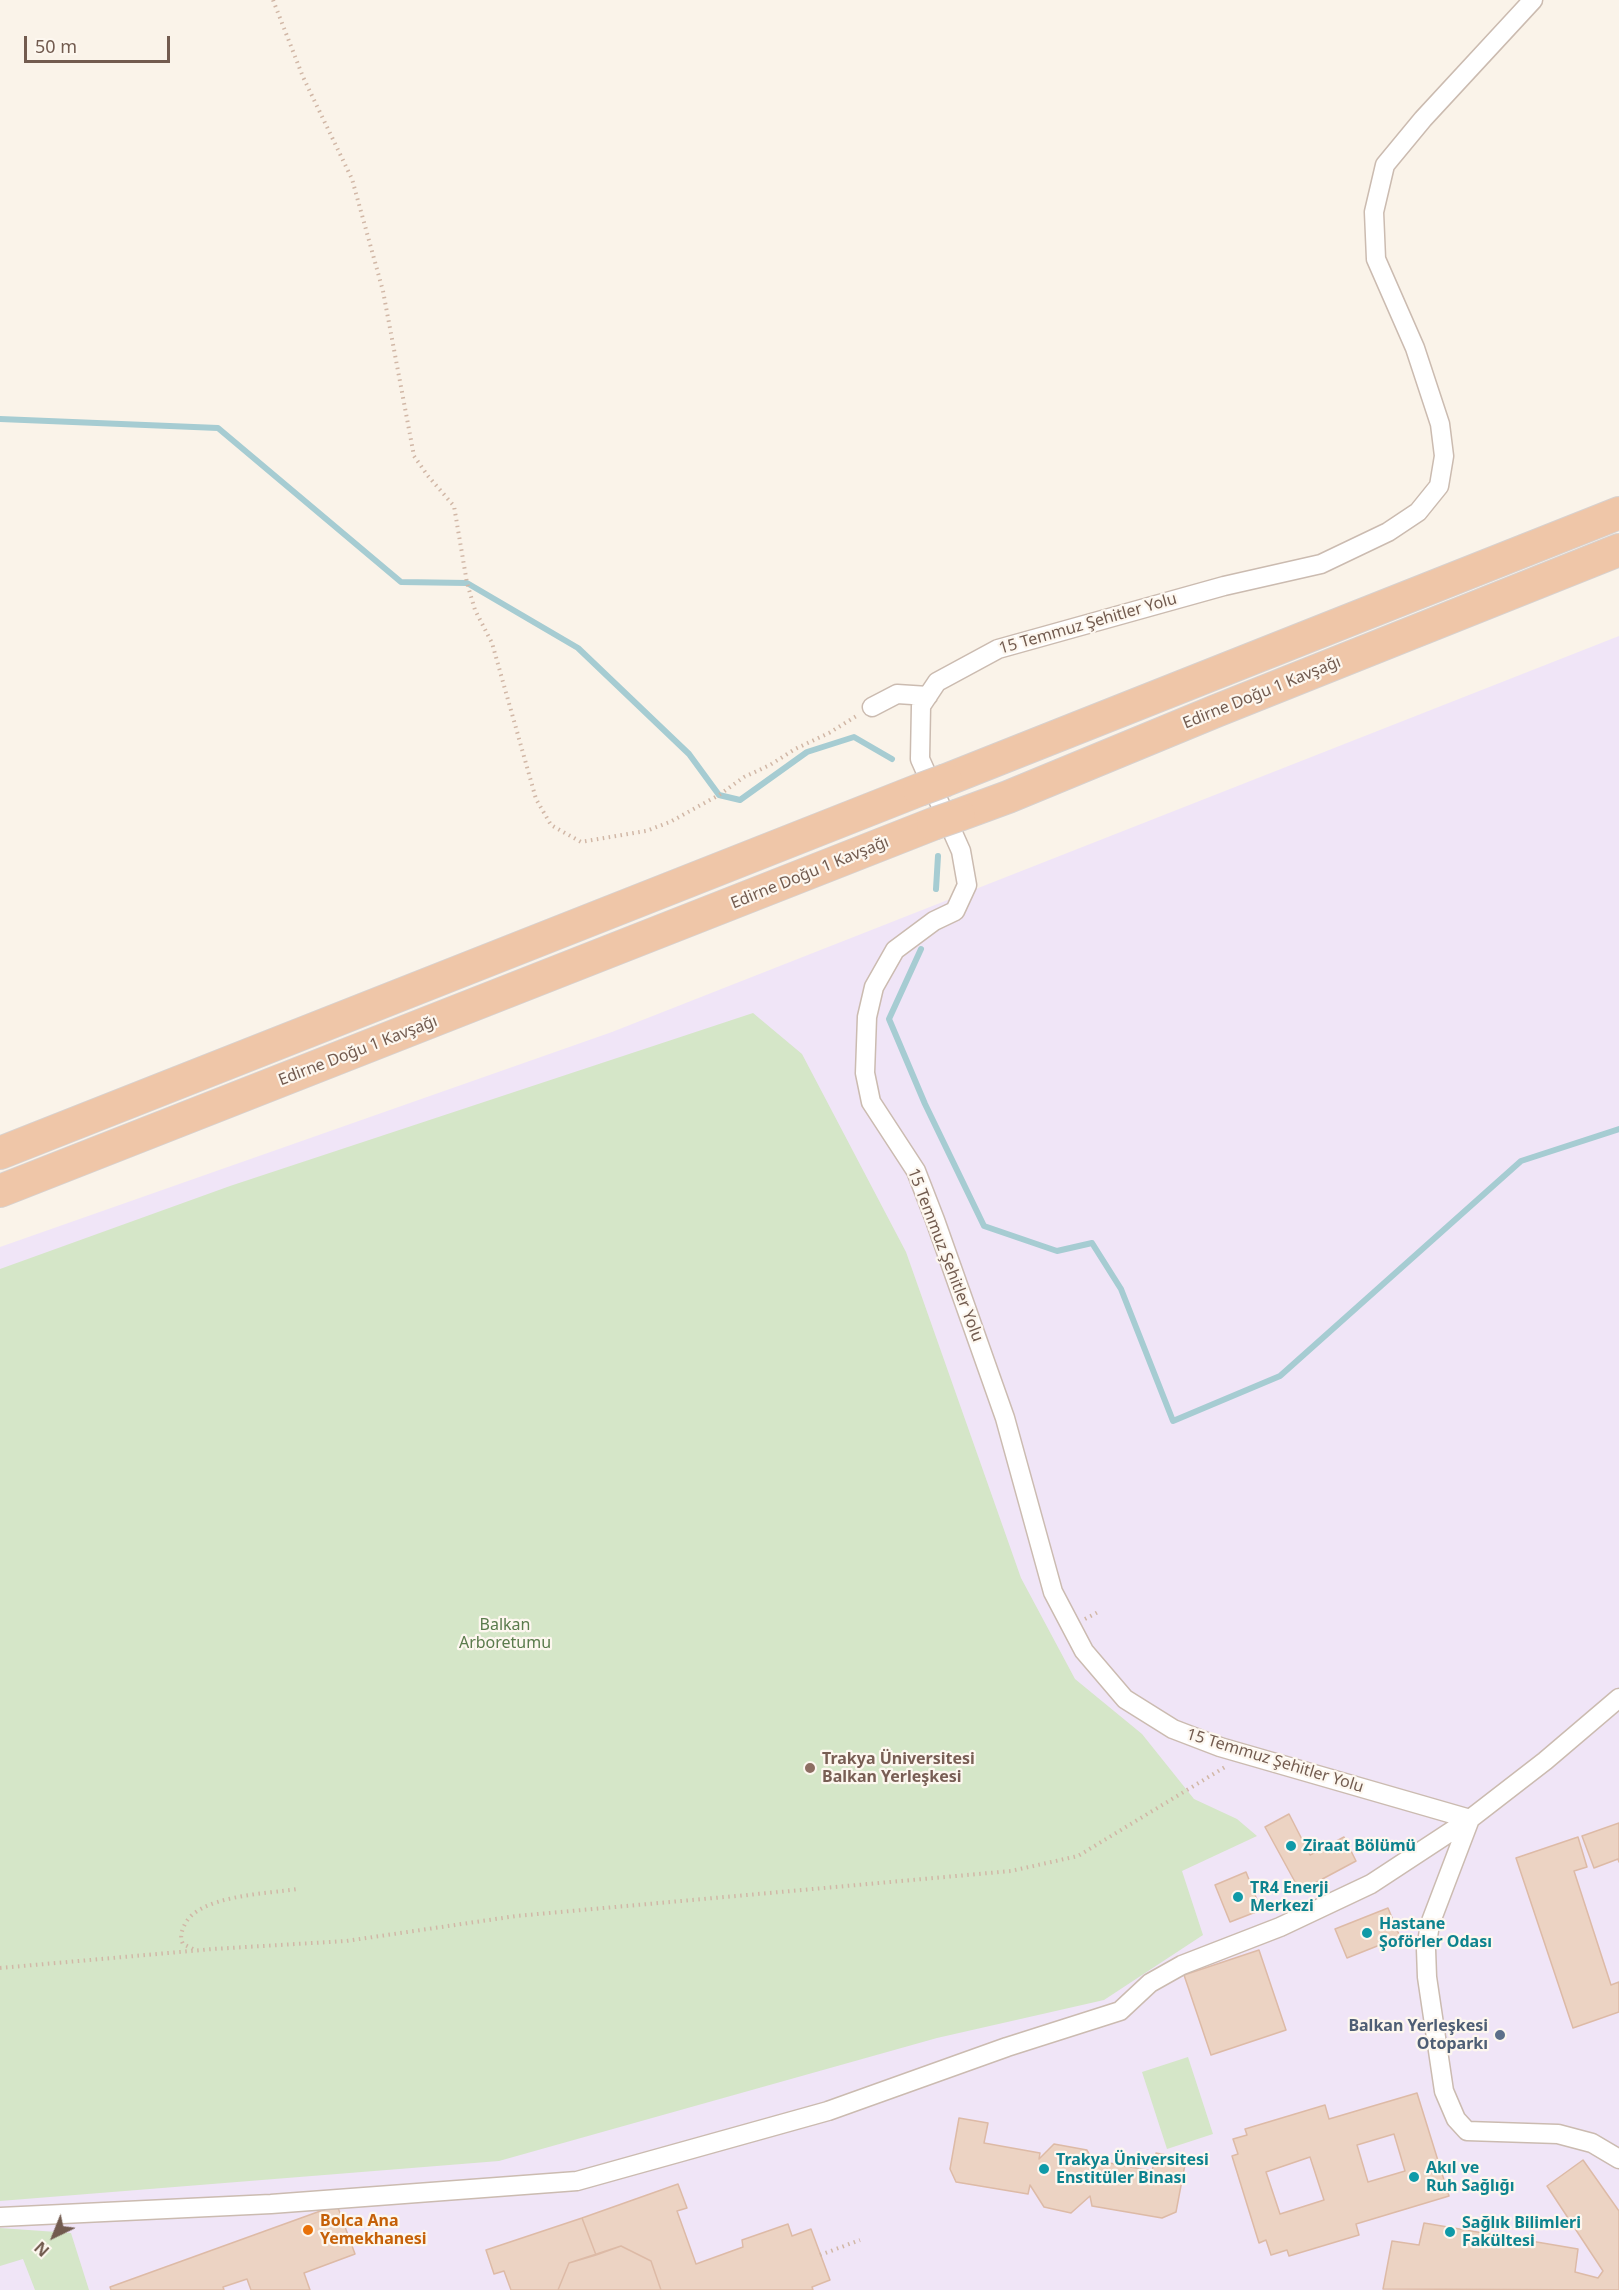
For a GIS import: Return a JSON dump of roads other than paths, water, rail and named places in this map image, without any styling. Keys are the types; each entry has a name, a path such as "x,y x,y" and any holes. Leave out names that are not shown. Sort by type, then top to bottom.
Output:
{"highway":[{"path":"0,1153 280,1041 588,923 1619,513"},
{"name":"Edirne Doğu 1 Kavşağı","path":"0,1191 946,819 1008,797 1619,550"}],"street":[{"name":"15 Temmuz Şehitler Yolu","path":"1470,1819 1220,1747 1173,1729 1125,1699 1084,1651 1053,1592 1005,1418 916,1171 871,1102 866,1073 867,1017 874,987 895,950 934,921 955,911 967,885 961,851 920,759 921,706 937,682 998,649 1224,586 1321,564 1388,532 1418,512 1439,486 1444,456 1440,424 1418,359 1376,259 1374,212 1385,165 1423,119 1533,0"},
{"path":"872,706 897,694 928,696"},
{"path":"0,2217 271,2204 577,2181 828,2111 1007,2047 1120,2011 1150,1983 1182,1965 1280,1927 1371,1884 1470,1819 1545,1761 1619,1698"},
{"path":"1470,1819 1430,1924 1426,1949 1426,1977 1444,2091 1456,2119 1467,2131 1558,2134 1592,2143 1619,2158"}],"waterway":[{"path":"0,419 218,428 401,582 467,583 578,648 689,754 719,795 740,800 807,752 854,737 892,759"},
{"path":"936,889 938,856"},
{"path":"921,949 889,1019 925,1104 984,1226 1057,1251 1092,1243 1121,1289 1173,1421 1280,1376 1521,1161 1619,1129"}],"place":[{"name":"Trakya Üniversitesi Balkan Yerleşkesi","path":"810,1768"},
{"name":"Ziraat Bölümü","path":"1291,1846"},
{"name":"TR4 Enerji Merkezi","path":"1238,1897"},
{"name":"Hastane Şoförler Odası","path":"1367,1933"},
{"name":"Balkan Yerleşkesi Otoparkı","path":"1500,2035"},
{"name":"Trakya Üniversitesi Enstitüler Binası","path":"1044,2169"},
{"name":"Akıl ve Ruh Sağlığı","path":"1414,2177"},
{"name":"Bolca Ana Yemekhanesi","path":"308,2230"},
{"name":"Sağlık Bilimleri Fakültesi","path":"1450,2232"}],"park label":[{"name":"Balkan Arboretumu","path":"505,1634"}]}
